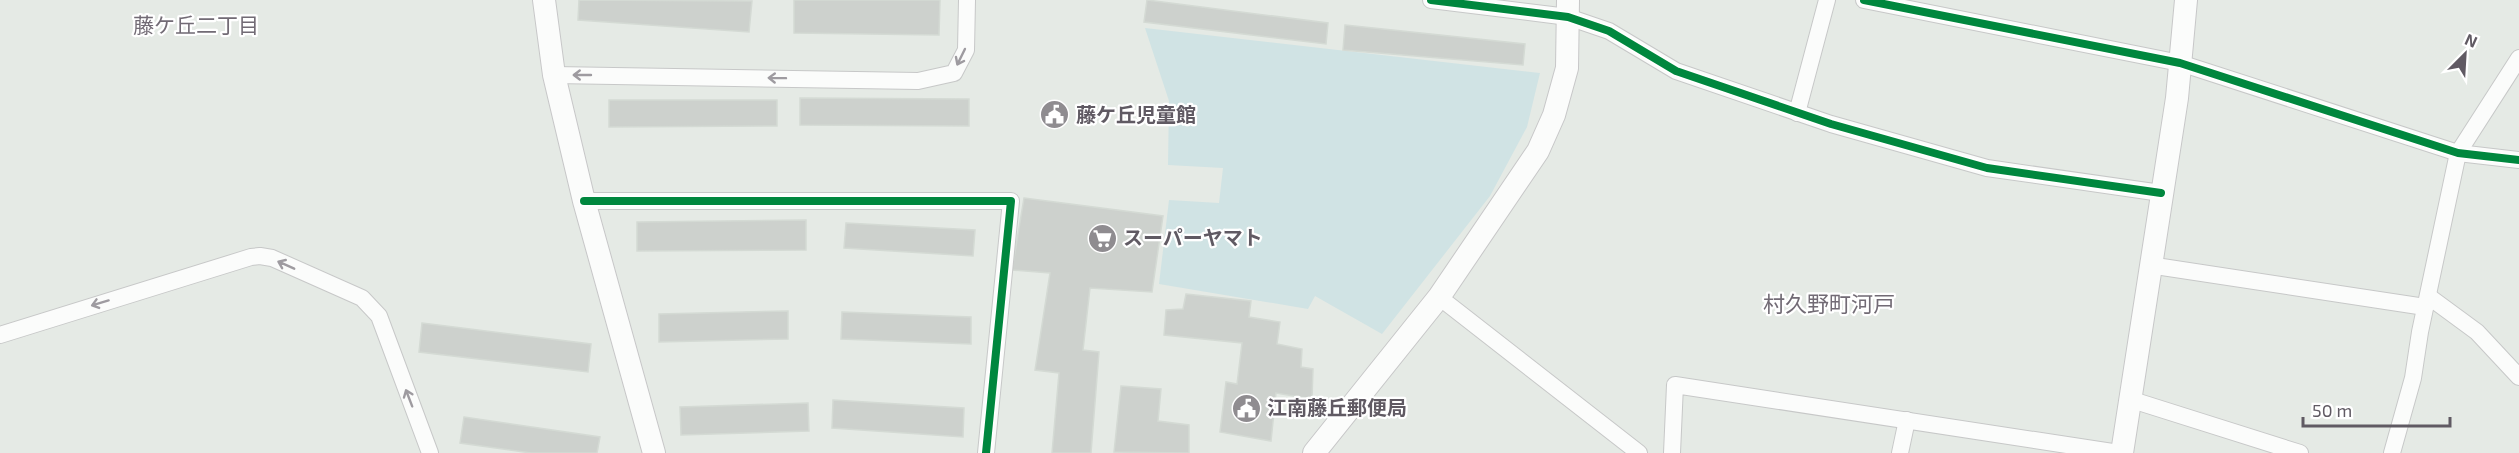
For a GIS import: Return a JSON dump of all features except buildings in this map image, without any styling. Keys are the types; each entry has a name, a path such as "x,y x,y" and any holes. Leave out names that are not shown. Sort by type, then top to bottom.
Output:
{"street":[{"path":"544,0 554,75 584,201 654,453"},
{"path":"554,75 918,81 954,73 966,50 967,0"},
{"path":"1431,0 1568,9 1676,71 1797,113 1988,168 2161,193"},
{"path":"1797,113 1827,0"},
{"path":"1864,0 2180,63 2458,153 2519,160"},
{"path":"1672,453 1675,385 2121,453 2180,63 2186,0"},
{"path":"1314,453 1439,297 1538,151 1554,115 1566,68 1568,9"},
{"path":"2392,453 2413,378 2458,153 2519,58"},
{"path":"584,201 1011,201 986,453"},
{"path":"0,335 251,258 260,256 272,258 362,298 372,306 379,316 430,453"},
{"path":"2149,265 2427,301 2477,332 2519,377"},
{"path":"1439,297 1639,453"},
{"path":"2129,399 2300,453"},
{"path":"1900,453 1907,420"}],"shaded area":[{"path":"1145,28 1540,73 1527,127 1490,196 1382,334 1315,296 1308,309 1159,284 1169,200 1219,203 1223,168 1168,165 1169,101"}],"cycle path":[{"path":"1431,0 1568,17 1609,31 1676,71 1831,124 1987,168 2161,193"},
{"path":"1864,0 2180,63 2458,153 2519,160"},
{"path":"584,201 1011,201 986,453"}],"place":[{"name":"藤ケ丘児童館","path":"1055,115"},
{"name":"スーパーヤマト","path":"1102,238"},
{"name":"江南藤丘郵便局","path":"1246,408"}],"district":[{"name":"藤ケ丘二丁目","path":"196,26"},
{"name":"村久野町河戸","path":"1829,304"}]}
